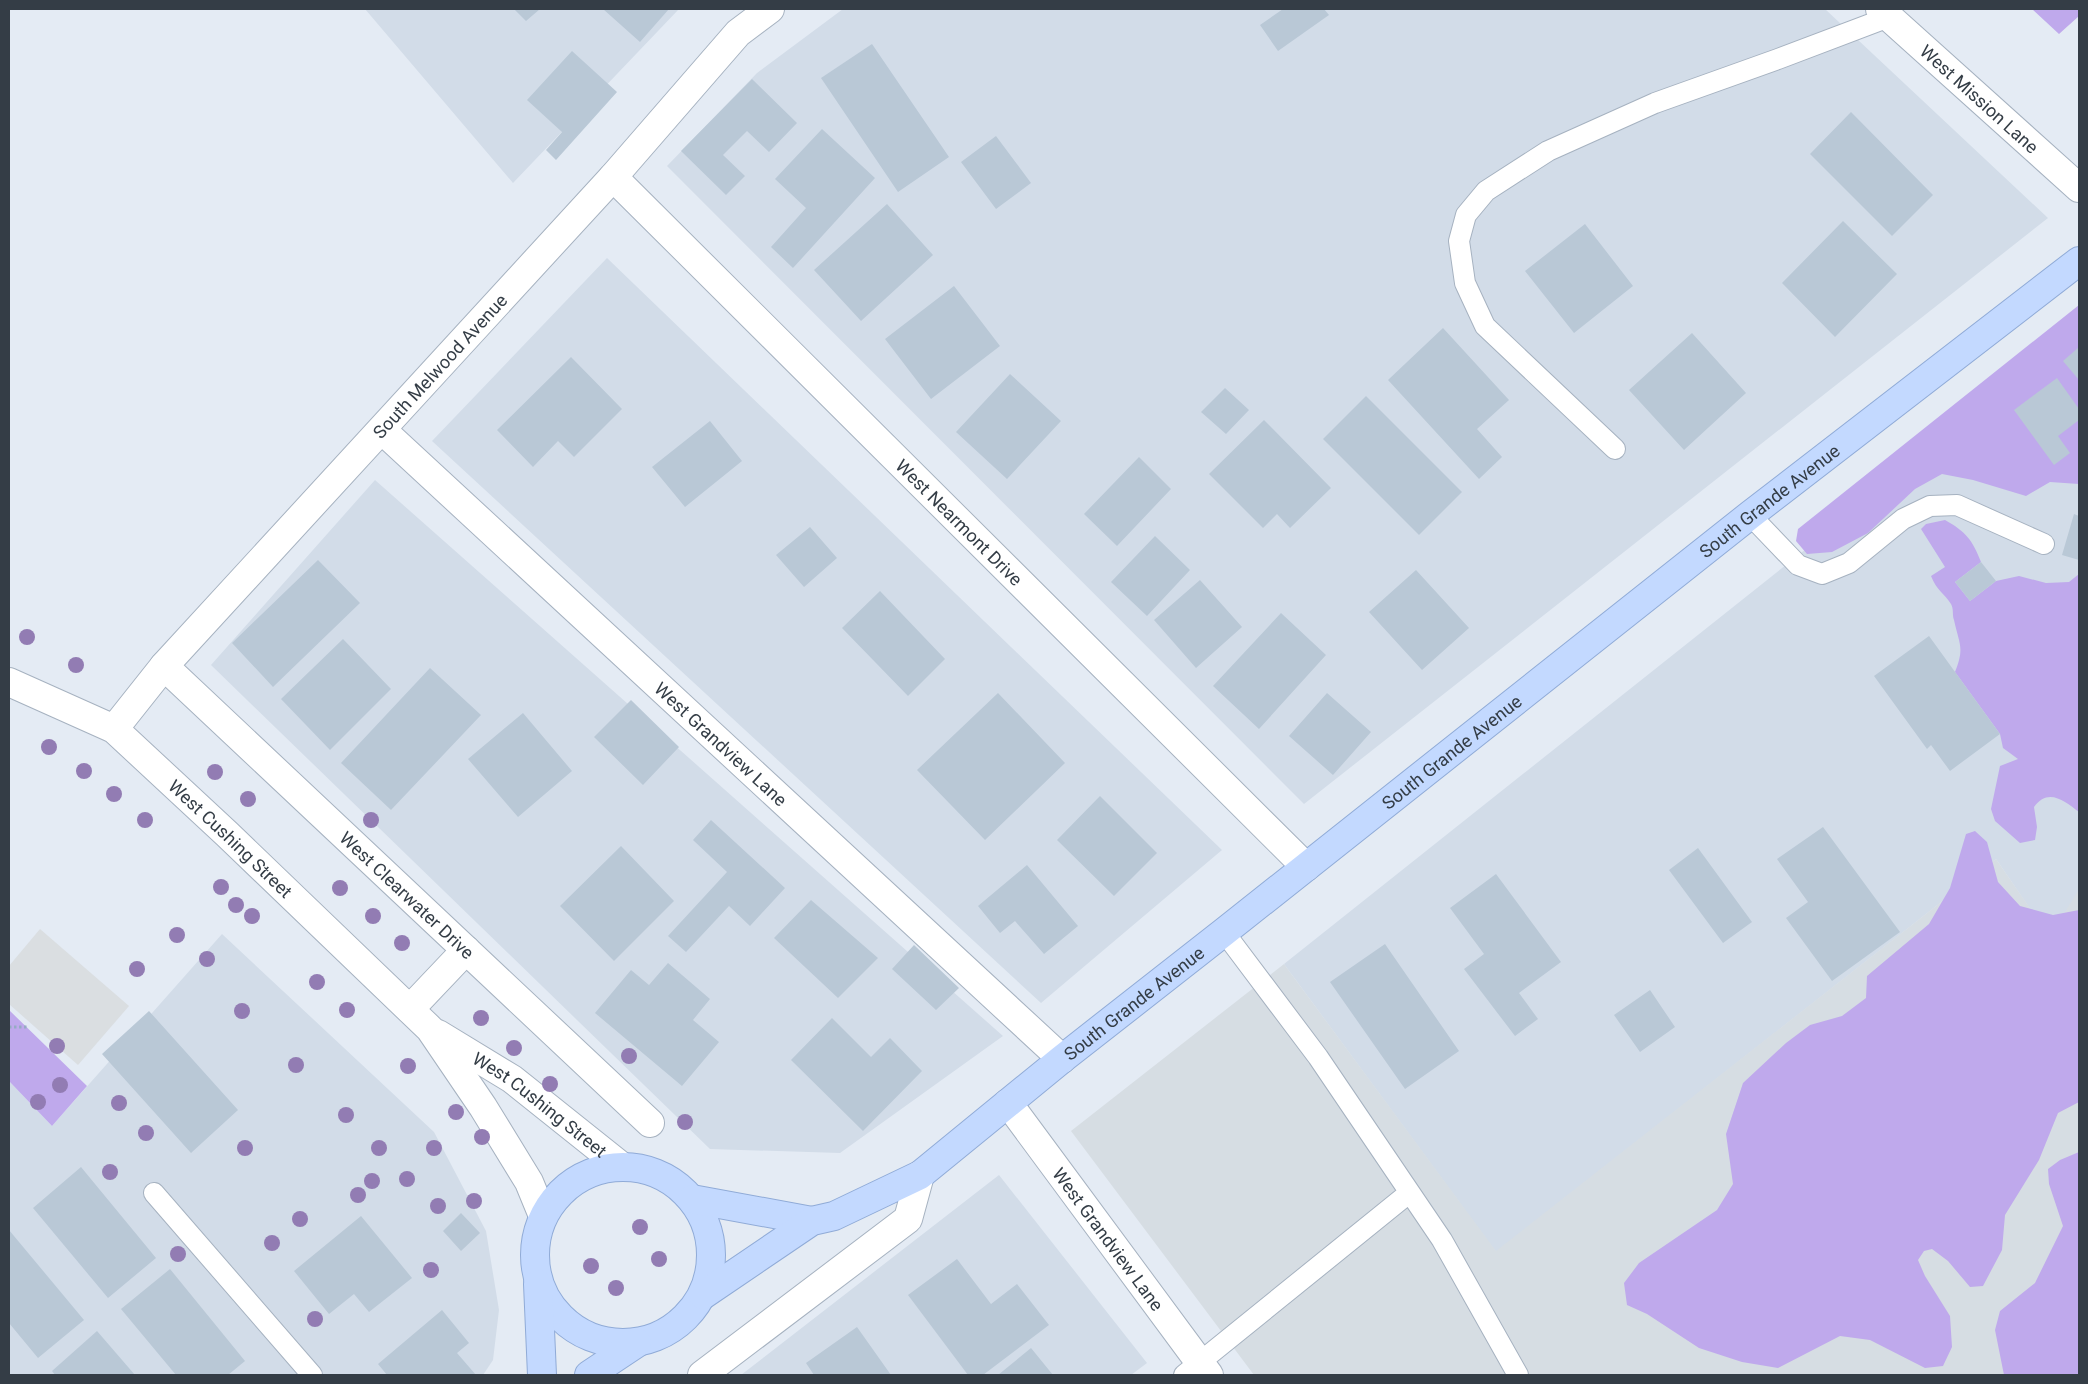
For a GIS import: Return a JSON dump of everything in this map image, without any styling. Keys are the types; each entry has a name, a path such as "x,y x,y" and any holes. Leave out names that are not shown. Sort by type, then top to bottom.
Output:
{"main road":[{"name":"South Grande Avenue","path":"703,1295 812,1221 834,1216 920,1175 1062,1058 1750,515 2079,261"},
{"path":"542,1375 535,1251 536,1237 543,1216 556,1196 575,1180 597,1170 621,1166 647,1169 672,1180 692,1199 705,1221 711,1245 710,1271 703,1295 686,1317 664,1334 637,1343 589,1375"},
{"name":"South Grande Avenue","path":"692,1199 812,1221"},
{"path":"538,1280 548,1303 566,1322 587,1336 612,1343 637,1343"}],"street":[{"name":"South Melwood Avenue","path":"114,729 164,666 613,177 738,33 770,9"},
{"name":"West Mission Lane","path":"1885,13 2079,188"},
{"name":"West Nearmont Drive","path":"613,177 1306,867"},
{"name":"West Grandview Lane","path":"382,430 1062,1058"},
{"name":"West Clearwater Drive","path":"164,666 650,1123"},
{"name":"West Cushing Street","path":"9,682 114,729 410,1009 430,1029 483,1107 528,1182 543,1216"},
{"path":"410,1009 466,950"},
{"name":"West Cushing Street","path":"430,1029 512,1079 621,1166"},
{"name":"West Grandview Lane","path":"1008,1103 1198,1371"},
{"path":"702,1375 908,1219 920,1175"}],"lane":[{"path":"1615,449 1485,326 1465,283 1459,241 1466,215 1486,191 1548,152 1655,102 1778,59 1885,13"},
{"path":"1750,515 1798,565 1822,574 1849,563 1904,519 1930,506 1957,505 2044,544"},
{"path":"1224,932 1318,1057 1442,1240 1518,1375"},
{"path":"1198,1371 1410,1192"},
{"path":"154,1193 312,1375"}],"path":[{"path":"9,1027 29,1026"}],"shaded area":[{"path":"365,9 679,9 513,183"},
{"path":"843,9 1825,9 2048,218 1304,804 667,166 757,73"},
{"path":"2032,9 2079,9 2079,16 2059,34"},
{"path":"607,258 1222,850 1041,1003 432,441"},
{"path":"2079,305 2079,484 2050,482 2026,496 1973,480 1942,474 1915,489 1868,533 1832,552 1807,554 1796,541 1798,529"},
{"path":"2079,332 2079,898 2050,938 1996,859 1496,1252 1284,964"},
{"path":"375,480 1003,1036 840,1153 710,1149 211,665"},
{"path":"1945,520 1958,528 1967,537 1975,547 1981,562 1955,582 1970,601 1996,581 2019,576 2046,583 2069,582 2079,574 2079,812 2057,798 2045,798 2039,801 2034,807 2037,827 2035,840 2020,843 1995,821 1991,809 2000,766 2018,759 2003,748 2000,734 1955,672 1960,651 1951,604 1931,576 1945,567 1921,529 1926,524"},
{"path":"1975,831 1987,842 1998,882 2020,906 2053,915 2079,910 2079,1102 2058,1113 2039,1160 2005,1215 2002,1250 1983,1286 1970,1287 1948,1261 1932,1249 1924,1251 1918,1260 1925,1276 1950,1316 1952,1347 1943,1366 1925,1368 1870,1340 1840,1336 1778,1368 1742,1362 1699,1348 1647,1314 1627,1305 1624,1283 1639,1263 1717,1210 1733,1184 1726,1134 1743,1083 1786,1043 1810,1025 1842,1016 1866,998 1867,976 1929,924 1950,888 1966,834"},
{"path":"1996,859 2050,937 2079,889 2079,1375 1254,1375 1071,1131 1284,964 1496,1251"},
{"path":"40,929 129,1006 78,1065 9,1004 9,966"},
{"path":"222,934 434,1132 486,1231 499,1310 493,1360 483,1375 9,1375 9,1081 52,1126"},
{"path":"9,1010 87,1086 52,1126 9,1081"},
{"path":"2079,1152 2079,1375 2004,1375 1995,1330 2000,1311 2035,1283 2063,1226 2049,1184 2048,1169 2060,1160"},
{"path":"999,1175 1147,1363 1131,1375 741,1375"}],"building":[{"path":"514,9 540,9 526,21"},
{"path":"603,9 669,9 640,42"},
{"path":"1283,9 1324,9 1329,15 1278,51 1260,25"},
{"path":"872,44 949,157 898,192 821,78"},
{"path":"572,51 617,92 556,160 546,150 562,132 527,100"},
{"path":"752,79 797,123 769,152 747,131 723,155 745,176 726,195 681,151"},
{"path":"1851,112 1933,195 1892,236 1810,154"},
{"path":"822,129 875,178 793,268 771,247 806,208 775,179"},
{"path":"996,136 1031,183 996,209 961,162"},
{"path":"887,204 933,255 861,321 814,270"},
{"path":"1843,221 1897,274 1835,337 1782,283"},
{"path":"1585,224 1633,286 1574,333 1525,271"},
{"path":"954,286 1000,346 931,399 885,339"},
{"path":"1443,328 1509,400 1477,429 1502,457 1479,479 1388,380"},
{"path":"1692,333 1746,393 1684,450 1629,390"},
{"path":"2079,347 2079,380 2063,361"},
{"path":"571,357 622,409 574,457 558,441 533,467 497,430"},
{"path":"1010,374 1061,421 1007,479 956,432"},
{"path":"2057,378 2079,409 2079,420 2058,436 2070,453 2054,465 2014,410"},
{"path":"1225,388 1249,410 1226,434 1201,412"},
{"path":"1366,396 1462,492 1419,535 1323,439"},
{"path":"1264,420 1331,488 1290,528 1277,514 1263,528 1209,474"},
{"path":"710,421 742,461 685,507 652,467"},
{"path":"1139,457 1171,489 1117,546 1084,514"},
{"path":"2074,514 2079,516 2079,560 2062,555"},
{"path":"810,527 837,558 804,587 776,555"},
{"path":"1155,536 1190,570 1147,616 1111,582"},
{"path":"318,560 360,603 273,687 232,643"},
{"path":"1981,562 1996,581 1970,601 1955,582"},
{"path":"1416,570 1469,628 1422,670 1369,612"},
{"path":"1200,580 1242,627 1196,668 1154,620"},
{"path":"880,591 945,659 908,696 842,628"},
{"path":"1281,613 1326,655 1259,729 1213,686"},
{"path":"1929,636 2000,734 1950,771 1931,745 1927,749 1874,676"},
{"path":"343,639 391,689 330,750 281,699"},
{"path":"430,668 481,715 391,810 341,763"},
{"path":"998,693 1065,763 985,840 917,770"},
{"path":"1327,693 1371,732 1333,775 1289,736"},
{"path":"631,700 679,747 643,785 594,737"},
{"path":"523,713 572,771 518,817 468,759"},
{"path":"1100,796 1157,853 1114,896 1057,840"},
{"path":"711,820 785,888 750,926 729,906 686,952 668,936 727,872 693,840"},
{"path":"1823,827 1900,932 1832,981 1786,918 1808,902 1777,859"},
{"path":"621,846 674,901 614,961 560,906"},
{"path":"1698,848 1752,922 1723,943 1669,870"},
{"path":"1027,865 1078,926 1044,954 1015,921 1000,933 978,906"},
{"path":"1496,874 1561,962 1519,993 1538,1019 1515,1036 1464,969 1484,954 1450,908"},
{"path":"811,900 878,958 838,998 774,938"},
{"path":"1385,944 1459,1051 1405,1089 1330,982"},
{"path":"914,945 959,988 936,1010 892,969"},
{"path":"668,963 710,999 693,1020 719,1042 682,1086 595,1013 631,970 649,985"},
{"path":"1650,990 1675,1027 1640,1052 1614,1015"},
{"path":"149,1011 238,1110 191,1153 102,1054"},
{"path":"832,1018 871,1057 890,1038 922,1071 863,1131 791,1060"},
{"path":"81,1167 156,1258 108,1298 33,1208"},
{"path":"461,1213 480,1233 461,1251 443,1231"},
{"path":"361,1216 412,1278 369,1312 354,1294 329,1314 294,1271"},
{"path":"9,1230 84,1320 38,1358 9,1323"},
{"path":"957,1259 991,1304 1017,1284 1049,1325 983,1375 968,1375 908,1295"},
{"path":"170,1269 245,1361 228,1375 176,1375 121,1309"},
{"path":"442,1310 469,1343 457,1353 476,1375 387,1375 378,1364"},
{"path":"857,1327 891,1375 814,1375 806,1363"},
{"path":"97,1331 135,1375 55,1375 52,1371"},
{"path":"1031,1348 1053,1375 998,1375"}]}
